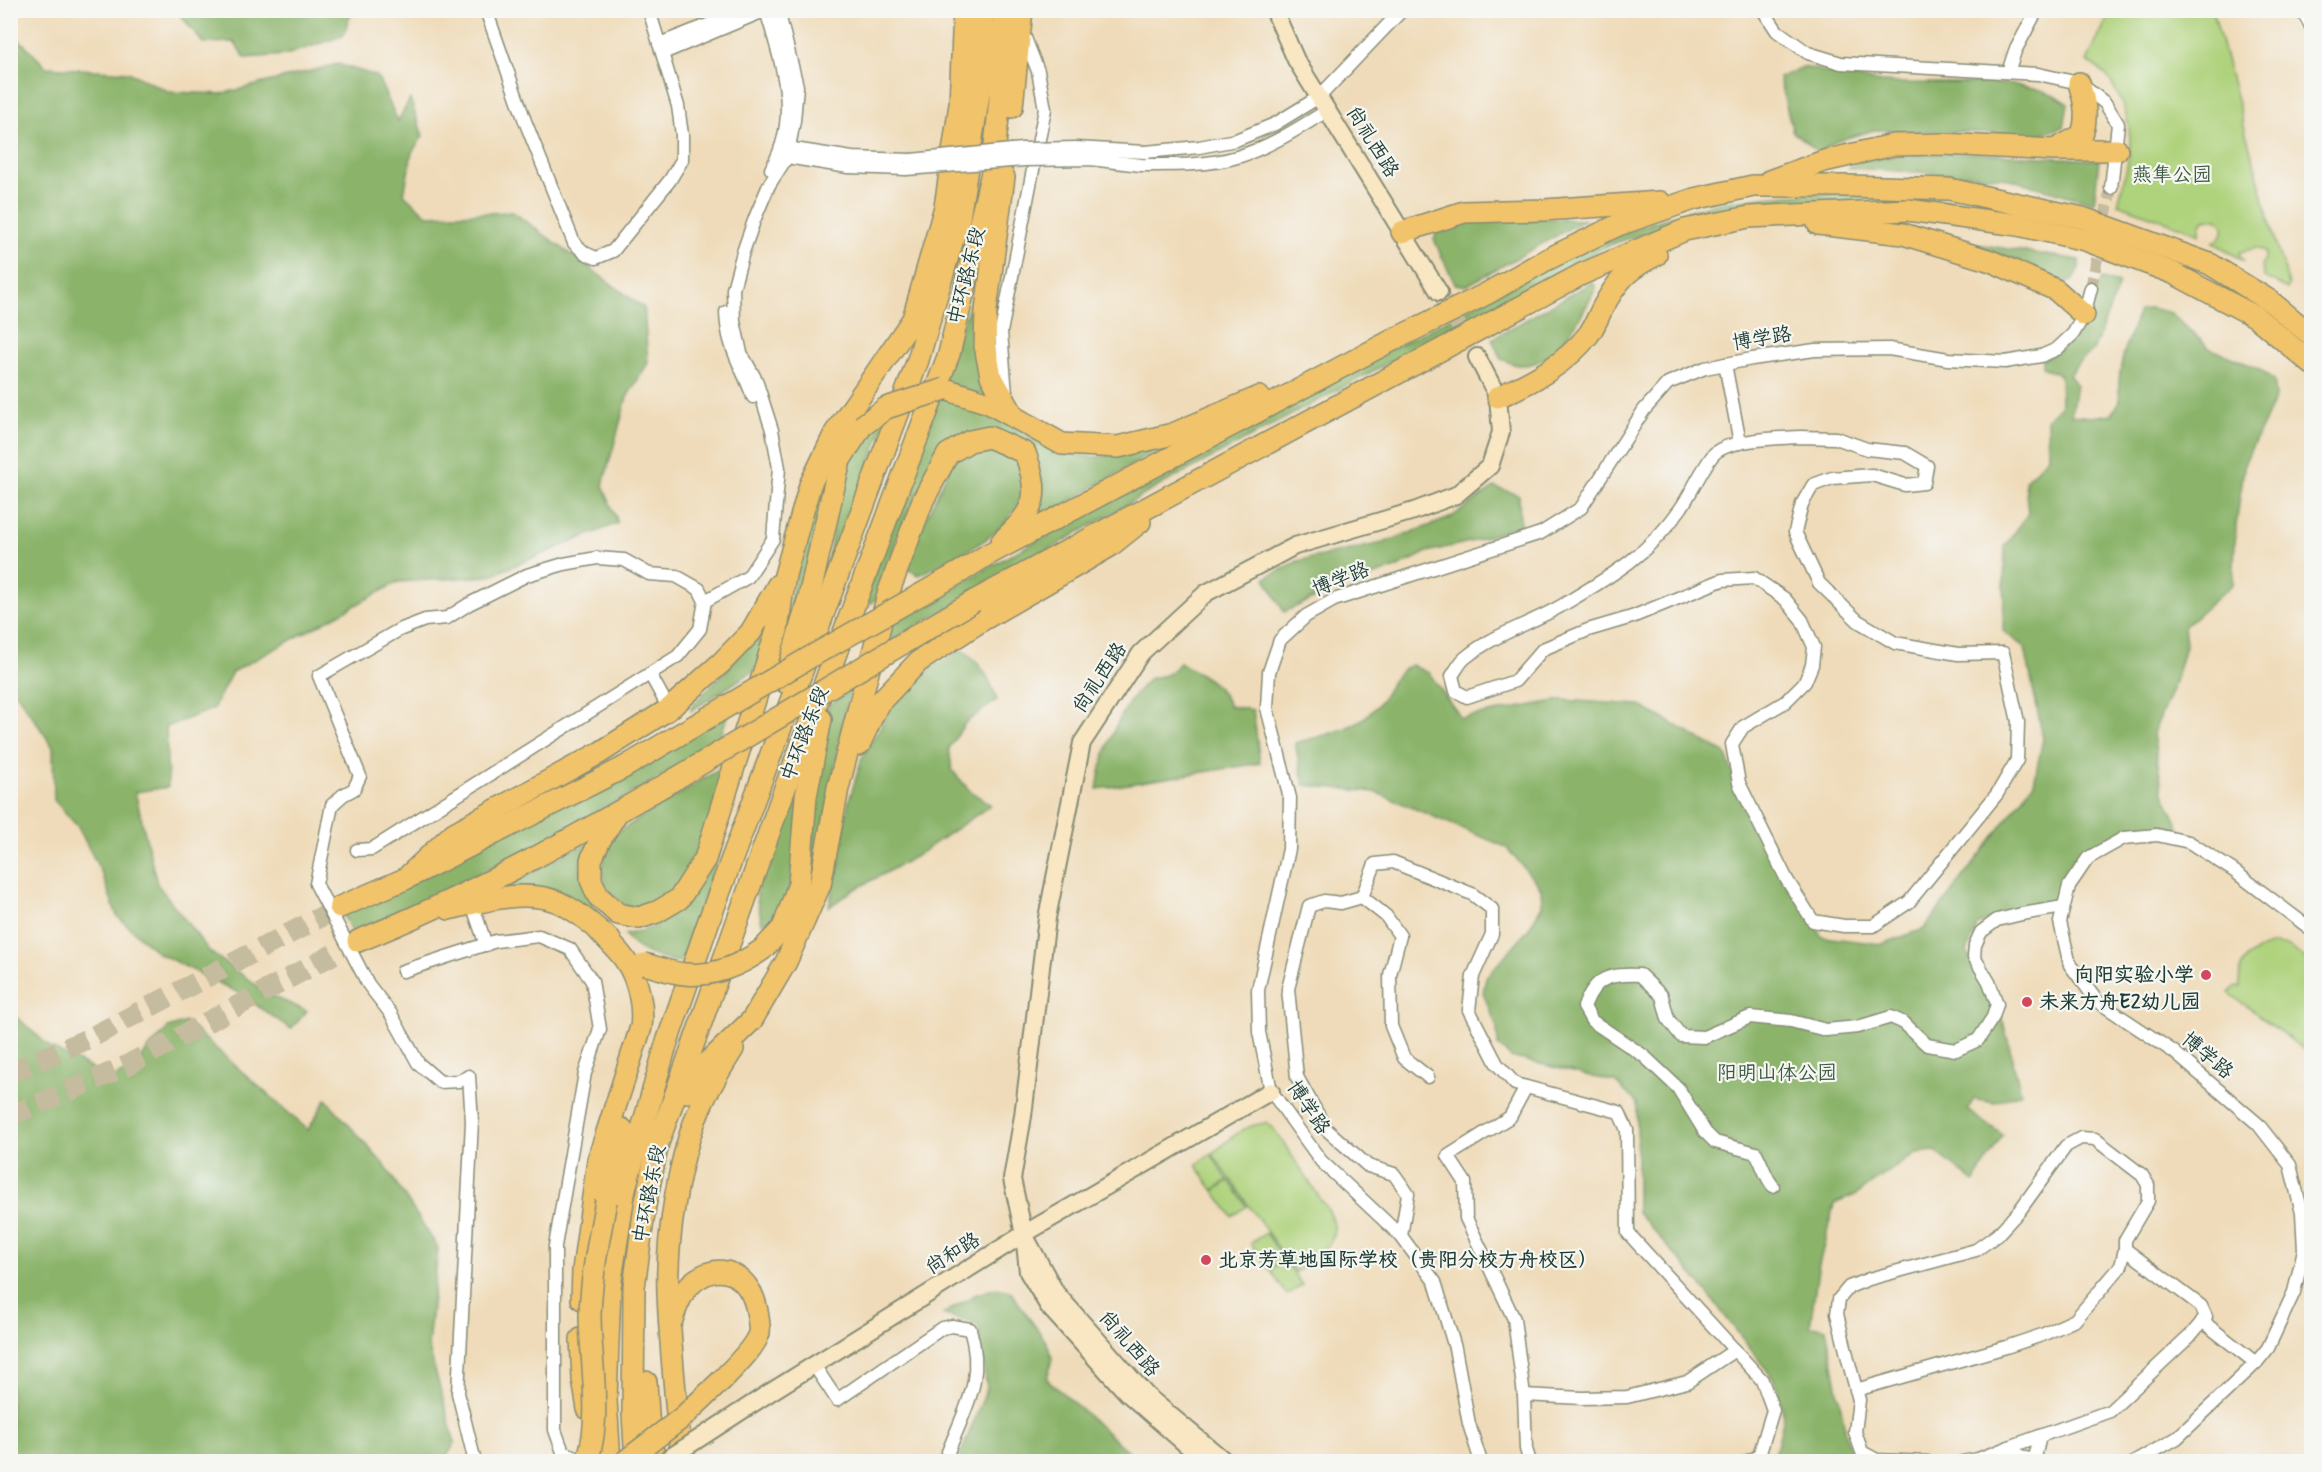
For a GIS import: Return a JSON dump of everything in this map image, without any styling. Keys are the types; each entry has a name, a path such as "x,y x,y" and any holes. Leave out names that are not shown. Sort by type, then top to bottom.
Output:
{"highway":[{"path":"617,813 600,840 591,860 591,880 598,896 618,914 639,918 657,912 679,899 705,859 777,630 785,574 810,486 835,433 913,319 945,207 960,104 964,10"},
{"name":"中环路东段","path":"610,1461 606,1400 610,1287 625,1188 666,1045 685,990 918,360 959,218 981,82 982,10"},
{"name":"中环路东段","path":"652,1460 633,1414 634,1287 645,1206 658,1143 781,799 949,354 992,172 1000,100 1003,10"},
{"path":"1022,19 987,309 985,346 992,376 1010,411 1024,424 1062,444 1118,447 1173,434 1387,343"},
{"path":"2055,150 2082,135 2086,120 2085,102 2079,83"},
{"path":"340,907 405,879 623,768 987,555 1387,343 1618,225 1694,199 1753,186 1824,161 1893,145 1942,144 2055,150 2117,150"},
{"path":"1753,186 1949,189 2083,218 2210,264 2270,301 2312,336"},
{"path":"1402,232 1464,212 1544,210 1694,199"},
{"path":"357,941 422,915 617,813 974,601 1582,274 1685,230 1749,217 1908,210 2018,225 2085,240 2173,273 2256,317 2312,364"},
{"path":"1749,217 1903,234 1991,261 2056,290 2084,315"},
{"path":"1498,397 1526,385 1562,362 1590,333 1612,290 1635,265 1722,222"},
{"path":"739,843 808,597 840,460 862,426 886,408 945,389 1010,411"},
{"path":"681,1461 668,1291 673,1220 683,1161 697,1114 716,1075 786,962 820,885 838,788 889,591 923,500 948,454 970,441 989,437 1025,453 1035,488 1031,507 1017,528 987,555"},
{"path":"838,788 878,704 918,662 984,619 1110,546 1183,488"},
{"path":"405,879 454,833 601,752 669,709 721,663 751,632 785,574"},
{"path":"422,915 504,897 540,898 565,905 644,964 685,974 708,973 730,968 748,960 764,950 783,928 799,884 806,796 829,671"},
{"path":"595,1461 583,1379 581,1322 583,1270 598,1161 641,1027 643,1013 628,964 599,931"},
{"path":"587,1461 594,1416 590,1314 596,1253 606,1201 625,1114 643,1058 685,990"},
{"path":"633,1414 669,1141 693,1077 752,1020"},
{"path":"624,1461 683,1417 746,1355 759,1334 755,1300 750,1287 739,1277 723,1270 700,1277 689,1285 677,1304 670,1327"},
{"path":"646,1308 649,1431 652,1460"}],"street":[{"path":"486,10 525,121 574,243 585,253 596,258 613,251 670,180 682,160 682,135 678,106 649,10"},
{"path":"661,49 745,10"},
{"path":"661,49 766,10 786,83 787,128 783,153"},
{"path":"703,597 742,572 765,541 773,473 763,427 750,387 735,358 727,330 726,286 742,231 762,184 783,153 794,121 797,86 778,10"},
{"name":"尚礼西路","path":"1274,10 1296,60 1439,292"},
{"path":"783,153 848,167 1090,159 1143,159 1178,165 1237,157 1289,135 1323,104 1402,10"},
{"path":"1762,10 1777,32 1808,53 1841,63 2038,74 2079,83 2105,104 2118,124 2117,150 2111,188"},
{"path":"2008,72 2015,51 2037,10"},
{"path":"2302,10 2312,28"},
{"path":"1010,411 1001,332 1045,109 1038,71 1022,19"},
{"name":"博学路","path":"1480,1461 1469,1424 1455,1348 1435,1282 1401,1236 1321,1161 1271,1091 1259,1032 1258,990 1289,849 1290,798 1267,708 1269,672 1280,640 1306,616 1334,600 1541,533 1581,508 1644,410 1668,383 1705,368 1815,350 1889,350 1948,359 2005,362 2041,356 2057,349 2073,334 2084,315 2091,288"},
{"name":"尚礼西路","path":"1206,1461 1127,1393 1049,1307 1028,1272 1024,1234 1012,1179 1023,1116 1047,918 1082,743 1141,653 1206,593 1295,546 1414,511 1456,495 1490,466 1501,432 1498,397 1477,357"},
{"path":"1725,364 1740,443"},
{"path":"1781,438 1836,438 1867,448 1905,453 1927,466 1924,483 1905,485 1872,475 1832,478 1813,485 1802,504 1796,532 1819,583 1857,621 1895,643 1958,654 2003,653 2018,722 2017,760 1997,794 1910,902 1873,926 1844,926 1813,921 1787,880 1739,783 1732,744 1743,727 1785,702 1805,682 1812,665 1815,647 1802,620 1785,599 1754,578 1722,580 1632,617 1588,630 1543,649 1515,681 1467,697 1456,691 1452,676 1464,658 1502,635 1557,609 1625,567 1655,541 1681,508 1715,453 1740,443 1781,438"},
{"path":"357,850 372,849 678,656 699,629 703,597 699,589 676,576 650,574 624,560 597,558 564,564 527,575 469,604 447,618 425,620 399,630 319,675 360,776 354,789 332,805 316,884 368,984 391,1014 418,1063 440,1082 459,1081 469,1076 472,1122 458,1393 473,1461"},
{"path":"650,674 669,709"},
{"name":"博学路","path":"2135,1461 2177,1438 2256,1363 2268,1348 2294,1292 2304,1250 2302,1214 2290,1165 2258,1124 2219,1093 2174,1052 2097,1001 2070,965 2060,922 2069,886 2088,858 2124,838 2157,835 2189,842 2234,871 2312,930"},
{"path":"1362,897 1375,864 1393,861 1472,894 1492,909 1492,934 1473,976 1469,1010 1497,1064 1515,1084 1619,1112 1627,1130 1628,1233 1762,1380 1773,1410 1759,1456 1746,1461"},
{"path":"1362,897 1386,916 1400,936 1390,975 1391,1026 1404,1058 1428,1077"},
{"path":"1362,897 1341,903 1324,901 1309,906 1288,988 1297,1077 1326,1129 1368,1166 1394,1174 1408,1194 1401,1236"},
{"path":"472,904 486,945"},
{"path":"1773,1186 1768,1181 1766,1169 1756,1153 1715,1142 1678,1088 1644,1056 1592,1021 1584,1007 1588,995 1600,981 1617,975 1640,975 1662,996 1668,1019 1681,1036 1704,1037 1750,1017 1791,1021 1826,1030 1858,1027 1891,1017 1904,1023 1927,1045 1956,1050 1978,1040 1993,1017 1997,1004 1989,982 1974,957 1975,945 1981,932 1997,920 2063,907"},
{"path":"403,971 486,945 539,936 570,950 592,981 600,1029 585,1073 555,1246 555,1430 563,1452 587,1461"},
{"path":"1526,1087 1510,1117 1448,1156 1465,1182 1466,1218 1514,1319 1524,1395 1526,1449 1530,1461"},
{"name":"尚和路","path":"652,1460 769,1393 1024,1234 1271,1091"},
{"path":"1856,1390 2006,1347 2042,1335 2075,1320 2121,1266 2126,1249 2125,1240 2148,1201 2148,1185 2142,1175 2095,1139 2081,1138 2066,1146 2020,1210 1997,1235 1976,1250 1869,1279 1850,1287 1839,1299 1837,1314 1856,1390 1859,1400 1855,1432 1862,1452 1877,1460 1928,1461"},
{"name":"尚礼西路","path":"1024,1234 1056,1293 1147,1396 1226,1461"},
{"path":"1962,1461 1978,1459 2110,1411 2190,1336 2206,1317 2200,1306 2126,1249"},
{"path":"2202,1320 2256,1363"},
{"path":"814,1365 837,1400 942,1328 952,1326 970,1329 976,1350 975,1384 948,1452 949,1461"},
{"path":"1524,1395 1582,1398 1628,1397 1687,1382 1735,1350"},
{"path":"2009,1447 2022,1457 2033,1461 2038,1450 2040,1436"}],"green space":[{"path":"177,11 352,11 343,36 286,55 245,58 234,42 203,43"},
{"name":"燕隼公园","path":"2111,11 2213,11 2289,285 2287,289 2264,277 2261,265 2265,258 2265,251 2256,248 2240,252 2244,261 2213,242 2220,238 2223,232 2222,225 2217,218 2204,220 2200,226 2200,234 2118,204 2130,149 2128,123 2118,95 2109,79 2087,61"},
{"path":"11,31 46,67 128,72 170,92 221,94 338,64 377,76 398,121 410,99 423,136 412,152 404,194 427,215 513,212 644,308 648,363 627,397 603,485 618,523 489,576 398,582 232,672 213,709 166,727 168,787 135,792 157,884 210,952 272,996 307,1011 291,1029 237,992 158,953 117,916 102,874 78,827 54,800 53,747 17,694 11,689"},
{"path":"1803,67 1884,82 1980,83 2031,87 2052,94 2068,104 2064,127 2041,134 1874,130 1837,141 1819,152 1793,132 1779,78"},
{"path":"1976,153 2099,160 2094,203 2002,177 1847,168 1867,159 1900,155"},
{"path":"1859,192 1921,196 2027,213 2027,218 1918,202 1868,200 1785,205 1691,219 1608,245 1166,482 882,646 883,627 1137,484 1575,252 1620,234 1718,203 1778,196"},
{"path":"1465,219 1585,220 1466,286 1455,284 1434,240 1438,229"},
{"path":"1970,243 2079,260 2079,269 2072,281 2063,282 2034,267"},
{"name":"阳明山体公园","path":"2102,279 2119,284 2093,351 2078,363 2069,375 2076,384 2071,415 2091,417 2112,414 2120,401 2119,378 2131,333 2139,311 2150,308 2171,313 2209,348 2257,368 2274,380 2276,396 2245,462 2236,525 2233,584 2184,627 2186,642 2174,685 2153,734 2163,793 2180,829 2119,832 2082,857 2052,902 2018,907 1977,925 1967,952 1985,994 2003,1021 2021,1093 1994,1103 1974,1099 1967,1110 2003,1135 1974,1182 1935,1151 1916,1153 1855,1195 1834,1204 1818,1269 1810,1326 1826,1328 1851,1461 1774,1461 1772,1456 1777,1447 1784,1416 1775,1381 1699,1282 1637,1212 1637,1103 1615,1082 1511,1057 1498,1046 1497,1027 1483,993 1486,977 1527,931 1542,906 1541,888 1506,847 1375,792 1304,785 1295,743 1339,731 1368,715 1381,701 1399,673 1412,665 1429,673 1461,718 1561,700 1639,705 1725,753 1742,797 1822,937 1882,944 1924,929 2034,783 2043,738 2025,648 2003,631 2005,546 2028,514 2025,481 2048,457 2047,419 2061,405 2060,375 2042,367 2042,360 2075,339"},
{"path":"1592,282 1596,288 1575,325 1556,349 1545,358 1532,364 1517,365 1501,359 1492,339"},
{"path":"975,290 979,298 990,397 941,385"},
{"path":"936,398 960,399 1056,452 1094,457 1141,452 1171,442 1036,521 1042,502 1038,460 966,434 916,495 897,537 878,597 870,604 863,604"},
{"path":"888,415 832,561 828,562 839,490 859,436"},
{"path":"996,445 1016,457 1025,474 1023,492 1014,510 1002,526 974,547 919,575 909,570 908,557 953,460 971,447"},
{"path":"827,475 790,649 777,655 816,490"},
{"path":"1494,487 1519,495 1520,525 1478,540 1427,552 1396,568 1347,584 1284,612 1265,578 1298,561 1383,543 1450,518"},
{"path":"774,607 758,668 691,711 692,705 736,658"},
{"path":"963,650 984,672 997,700 965,723 949,748 952,770 970,791 991,805 916,856 852,891 829,907 848,804 862,758 893,705 934,665"},
{"path":"1180,663 1216,685 1229,706 1253,710 1260,763 1097,789 1108,745 1129,703 1148,680 1165,675"},
{"path":"850,691 812,889 813,782 828,706"},
{"path":"727,716 719,743 675,769 493,867 353,934 342,913"},
{"path":"802,765 794,886 772,929 762,923 757,900 757,883"},
{"path":"723,767 726,769 711,818 698,853 681,884 671,897 658,905 642,910 621,904 606,887 602,870 606,848 619,831"},
{"path":"727,817 726,835 681,962 666,960 635,946 625,935 657,926 683,901"},
{"path":"591,841 580,863 587,893 600,912 590,913 501,888"},
{"path":"2273,944 2289,946 2311,964 2311,1055 2229,993 2236,986 2240,987 2240,970 2247,958 2258,950"},
{"path":"10,1011 51,1048 112,1079 131,1068 168,1028 186,1022 308,1130 326,1099 385,1166 438,1248 428,1345 455,1443 444,1461 11,1461"},
{"path":"1266,1123 1274,1129 1330,1213 1334,1224 1331,1242 1315,1260 1295,1272 1212,1153 1248,1127"},
{"path":"1211,1154 1228,1180 1213,1190 1196,1165"},
{"path":"1229,1181 1247,1206 1232,1216 1214,1191"},
{"path":"1266,1233 1284,1259 1269,1269 1251,1243"},
{"path":"1284,1259 1302,1285 1287,1295 1270,1270"},
{"path":"996,1288 1010,1291 1047,1343 1052,1358 1047,1379 1132,1455 1161,1457 1160,1461 958,1461 987,1388 978,1325 943,1314 975,1295"}],"tunnel":[{"path":"2091,288 2111,188"},
{"path":"1439,292 1477,357"},
{"path":"10,1073 92,1037 340,907"},
{"path":"10,1116 124,1067 358,941"}],"place":[{"name":"向阳实验小学","path":"2206,975"},
{"name":"未来方舟E2幼儿园","path":"2027,1002"},
{"name":"北京芳草地国际学校（贵阳分校方舟校区）","path":"1206,1260"}]}
